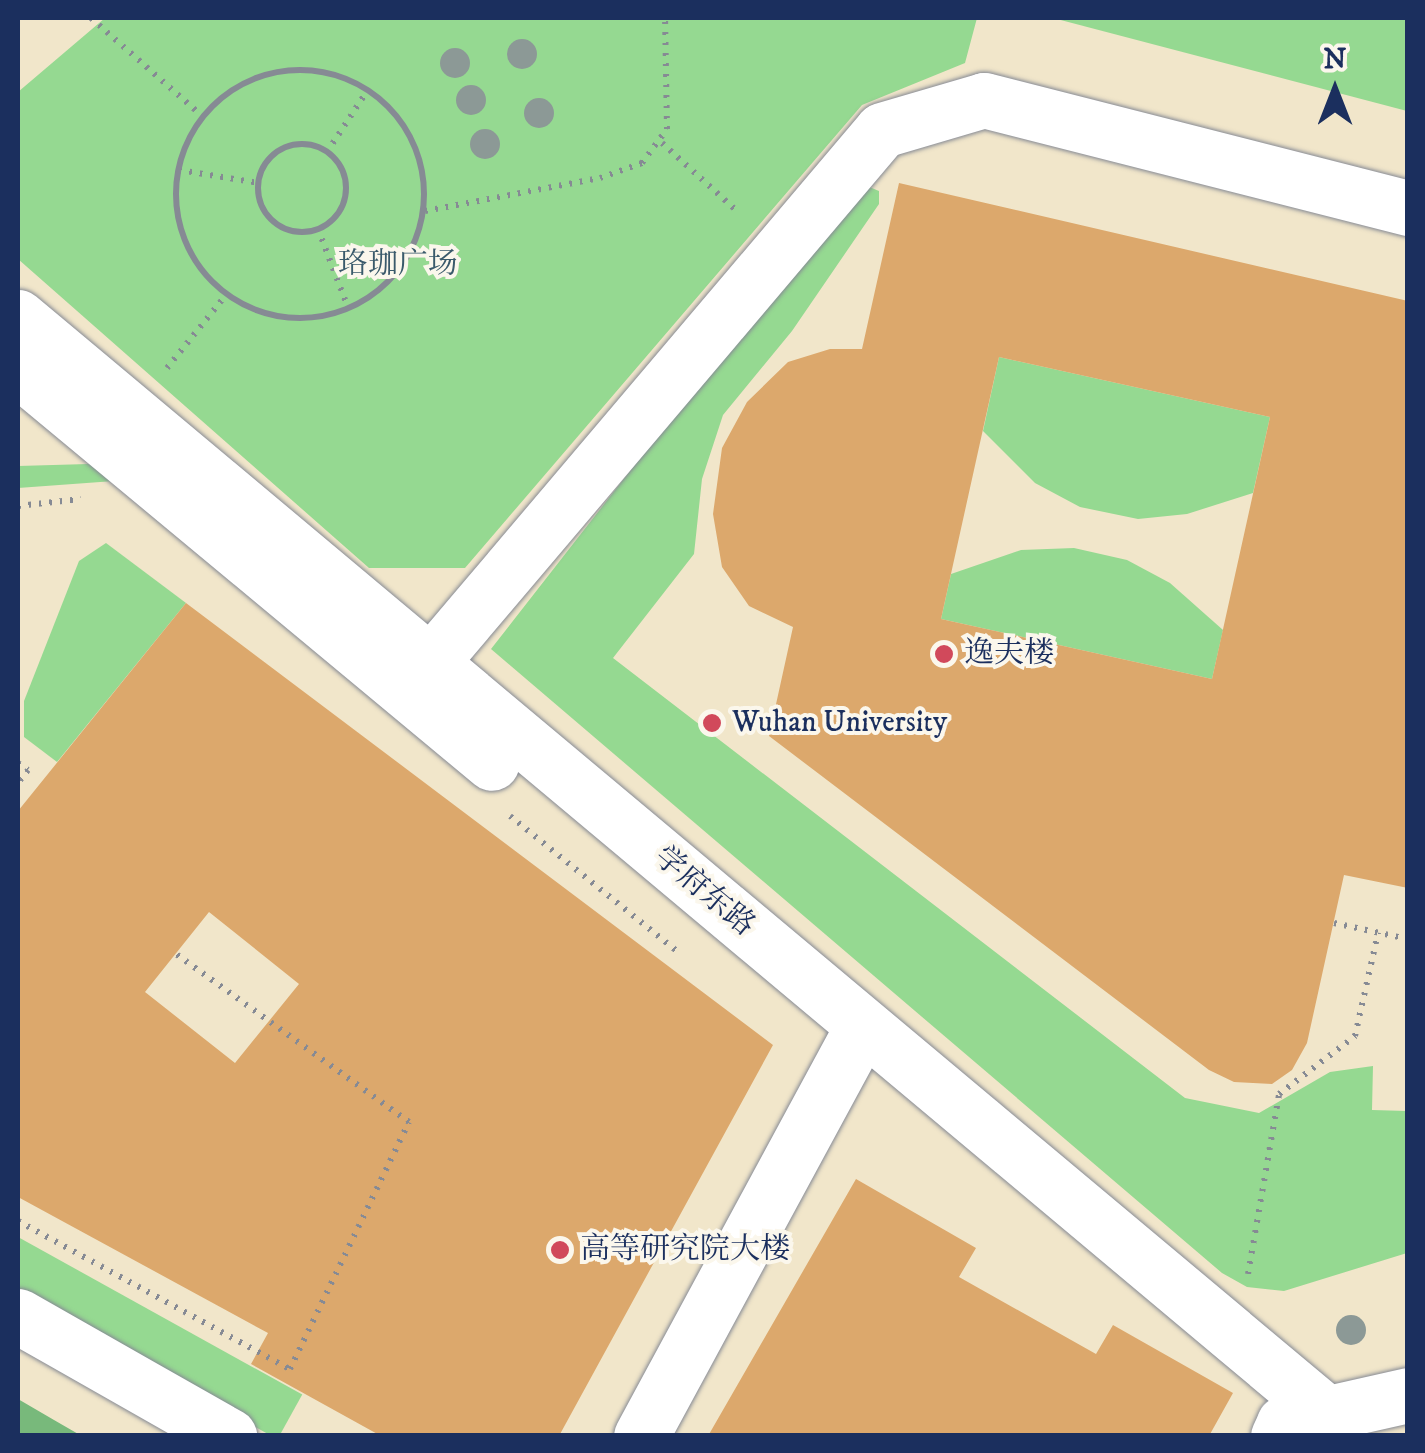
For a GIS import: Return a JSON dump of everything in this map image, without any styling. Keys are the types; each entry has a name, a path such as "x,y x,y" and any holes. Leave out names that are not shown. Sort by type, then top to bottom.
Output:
{"street":[{"path":"431,662 882,130 984,100 1408,208"},
{"name":"学府东路","path":"18,316 431,662 855,1041 1296,1424"},
{"name":"学府东路","path":"31,396 1236,1338 1296,1424"},
{"path":"641,1436 855,1041"},
{"path":"18,1316 229,1436"},
{"path":"1296,1424 1408,1395"}],"path":[{"path":"91,18 201,115"},
{"path":"424,212 600,178 642,163 662,142 668,104 665,18"},
{"path":"313,70 368,91 410,134 424,172 424,212 403,264 385,287 349,310 307,319 265,314 226,295 197,266 179,229 179,170 201,115 236,87 272,73 313,70"},
{"path":"327,152 368,91"},
{"path":"662,142 782,252"},
{"path":"307,144 327,152 342,168 346,196 332,221 318,229 291,231 278,224 260,202 259,183 279,150 307,144"},
{"path":"179,170 259,183"},
{"path":"318,229 349,310"},
{"path":"131,412 226,295"},
{"path":"18,763 28,770 18,783"},
{"path":"1334,923 1408,939"},
{"path":"1236,1338 1280,1094 1355,1036 1378,933"},
{"path":"18,1221 290,1369 408,1122 175,954"}],"green space":[{"name":"珞珈广场","path":"105,18 977,18 965,63 862,105 465,568 369,568 18,259 18,92"},
{"path":"1053,18 1407,18 1407,111"},
{"path":"867,186 879,191 879,204 792,331 723,415 702,479 694,554 613,658 1185,1098 1259,1113 1330,1072 1373,1066 1372,1110 1407,1111 1407,1253 1284,1291 1247,1287 1222,1273 491,649 687,398"},
{"path":"999,357 1270,417 1253,493 1187,514 1138,519 1080,507 1035,483 983,431"},
{"path":"88,464 116,471 114,481 18,488 18,466"},
{"path":"106,543 186,603 57,762 24,737 24,701 79,561"},
{"path":"1074,548 1127,560 1170,583 1223,630 1212,679 941,619 951,574 1021,550"},
{"path":"18,1237 302,1395 279,1436 272,1436 18,1295"},
{"path":"18,1399 54,1420 80,1435 18,1435"}],"building":[{"name":"逸夫楼","path":"899,183 1408,301 1408,888 1344,875 1307,1043 1292,1070 1272,1084 1234,1082 1209,1070 769,736 793,627 749,606 722,567 713,514 722,448 747,402 788,362 830,349 862,349","holes":["999,357 1270,417 1212,679 941,619"]},
{"path":"186,603 773,1045 559,1436 381,1436 251,1364 268,1333 18,1197 18,811","holes":["209,912 299,984 235,1063 145,992"]},
{"path":"856,1179 976,1248 959,1277 1096,1354 1113,1325 1233,1393 1209,1436 708,1436"}],"place":[{"name":"逸夫楼","path":"944,654"},
{"name":"Wuhan University","path":"712,723"},
{"name":"高等研究院大楼","path":"560,1250"}]}
